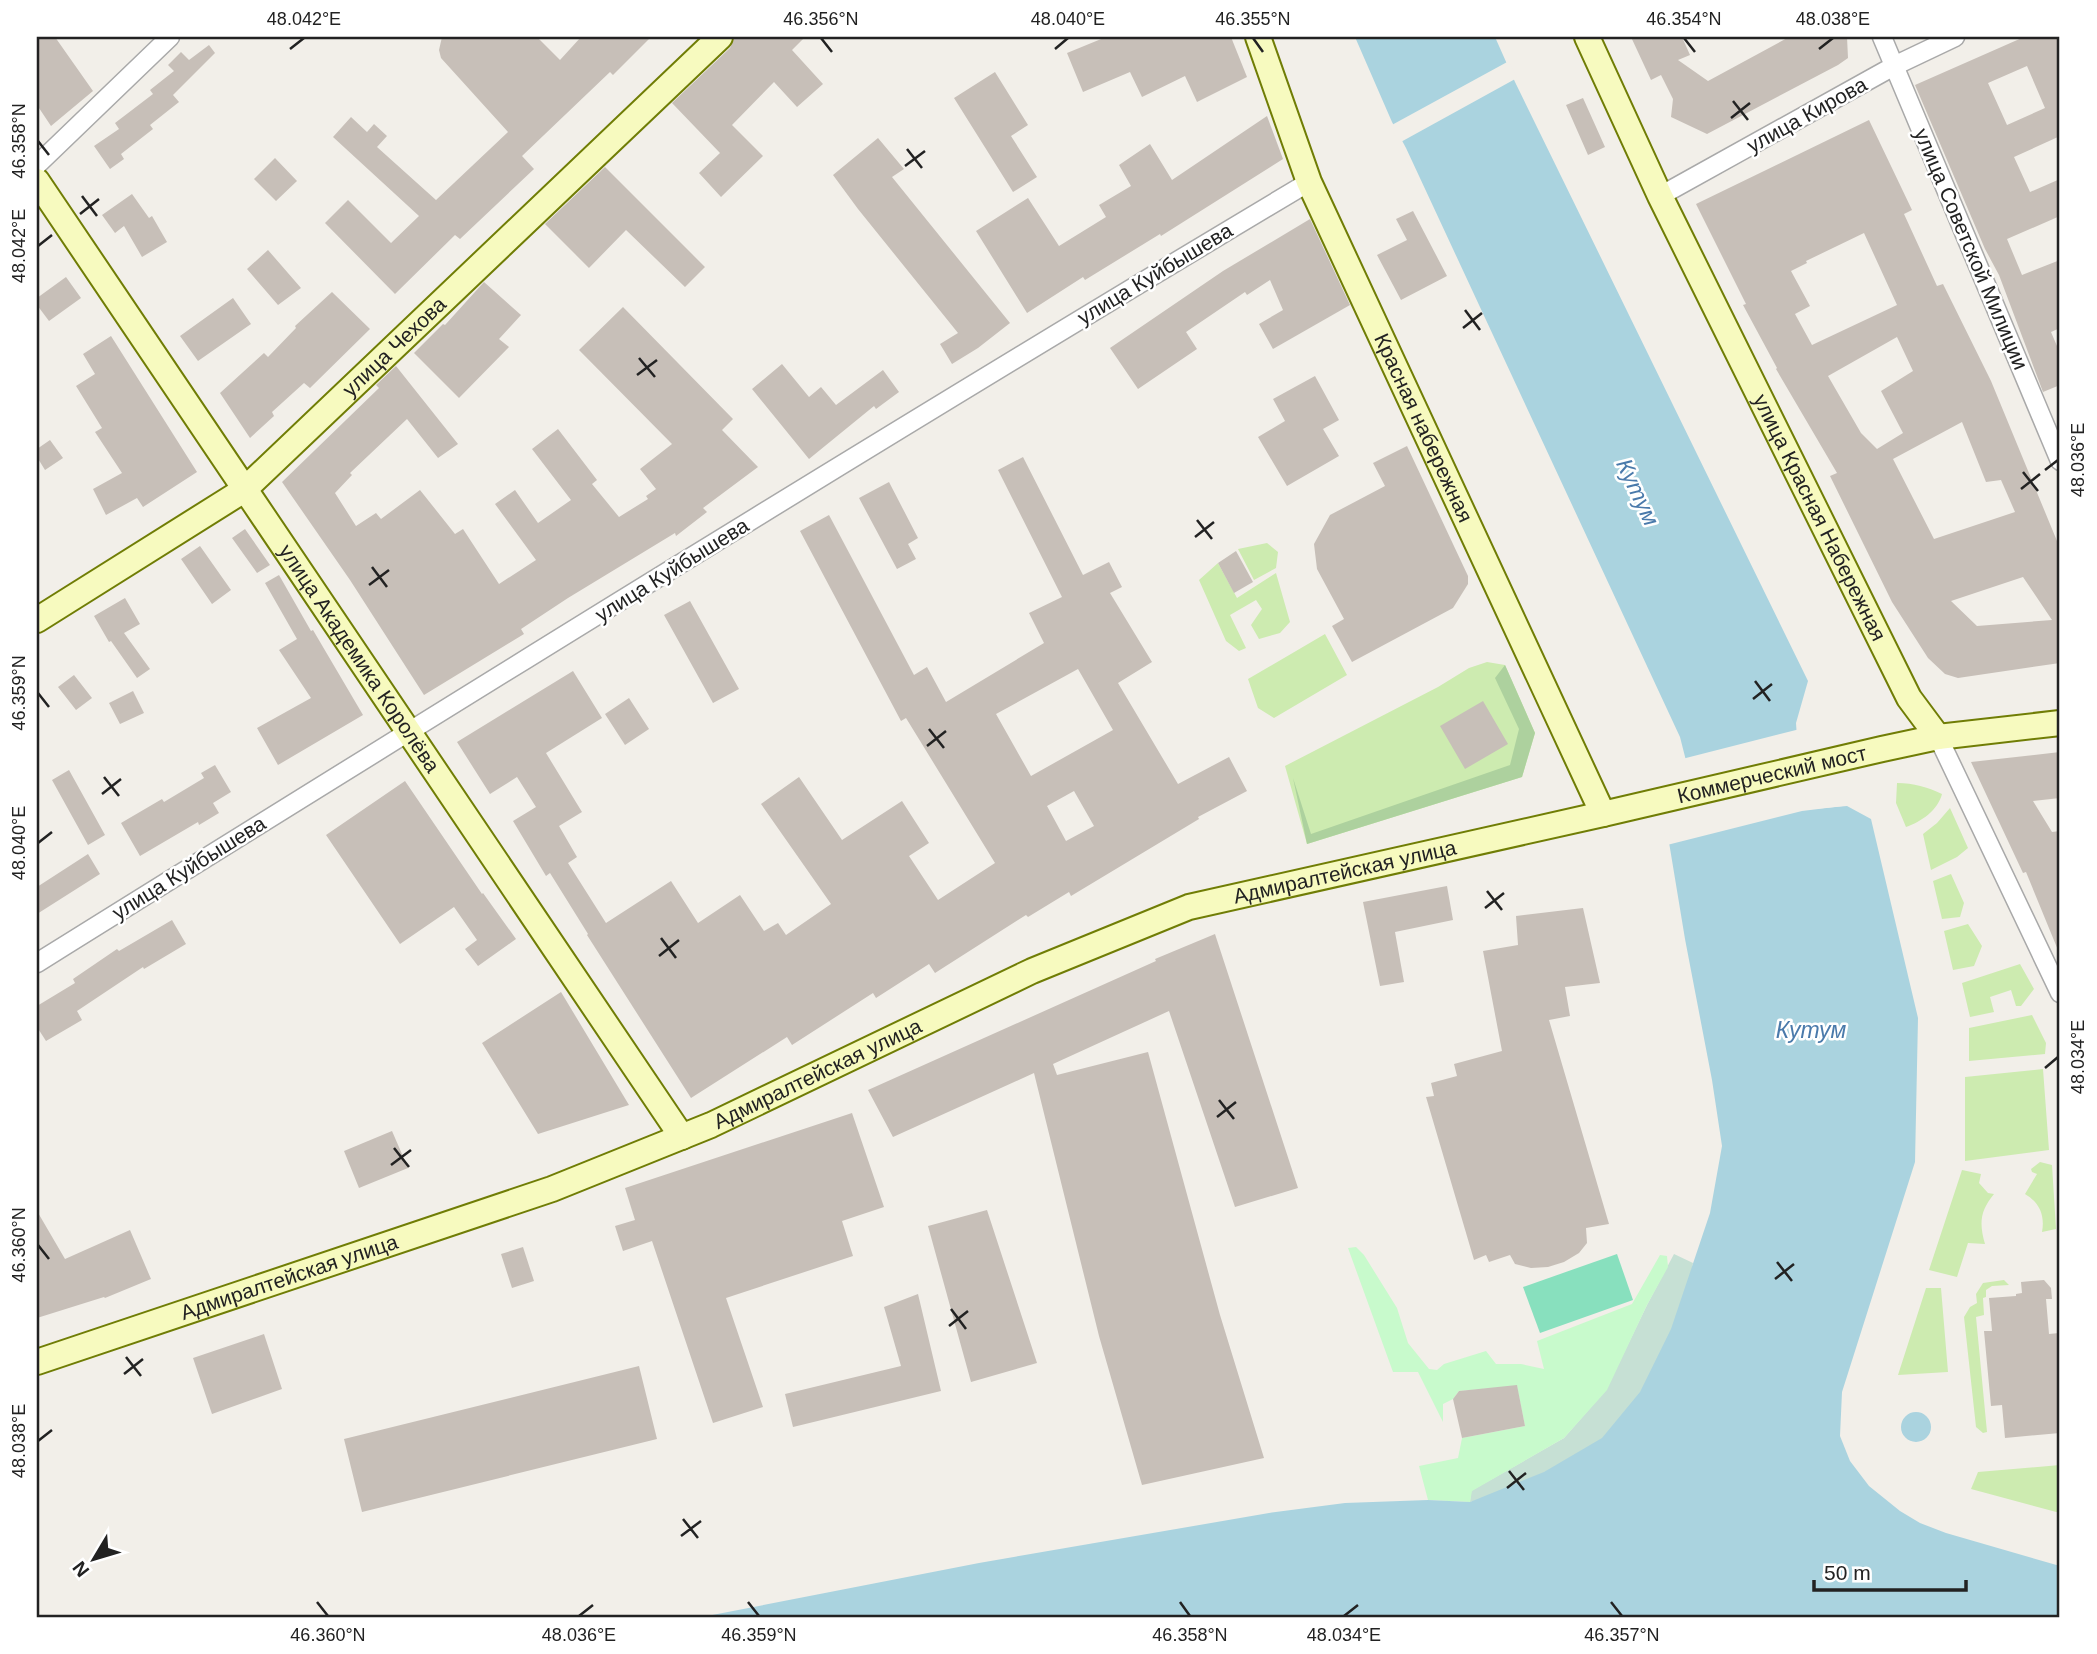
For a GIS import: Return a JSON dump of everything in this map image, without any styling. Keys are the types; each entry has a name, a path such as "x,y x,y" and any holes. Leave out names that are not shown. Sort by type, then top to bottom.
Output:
{"main road":[{"name":"улица Чехова","path":"37,620 244,490 720,37"},
{"name":"Красная набережная","path":"1258,37 1309,182 1603,814"},
{"name":"улица Красная Набережная","path":"1587,37 1660,196 1909,698 1938,737"},
{"name":"улица Академика Королёва","path":"37,180 682,1137"},
{"path":"1938,737 2060,723"},
{"name":"Коммерческий мост","path":"1603,814 1938,737"},
{"name":"Адмиралтейская улица","path":"37,1362 552,1189 682,1137 1032,971 1189,906 1603,814"}],"street":[{"path":"37,165 170,37"},
{"name":"улица Советской Милиции","path":"1882,37 2060,461"},
{"name":"улица Кирова","path":"1660,196 1894,66 1955,37"},
{"name":"улица Куйбышева","path":"37,963 409,731 1113,299 1309,182"},
{"name":"улица Красная Набережная","path":"1938,737 2060,993"}],"green space":[{"path":"1267,543 1278,552 1276,568 1254,580 1238,549"},
{"path":"1218,563 1237,598 1276,573 1290,622 1280,633 1259,639 1251,625 1262,609 1256,600 1230,615 1246,648 1239,651 1226,641 1199,580"},
{"path":"1325,634 1347,675 1274,718 1258,708 1248,679"},
{"path":"1487,662 1505,665 1535,733 1522,777 1307,844 1285,766 1438,687 1469,668"},
{"path":"1505,665 1535,733 1522,777 1307,844 1293,778 1311,834 1510,765 1519,729 1495,678"},
{"path":"1897,783 1920,786 1942,794 1928,815 1906,827 1896,803"},
{"path":"1950,808 1968,848 1957,857 1931,870 1923,834"},
{"path":"1951,874 1964,903 1960,917 1942,919 1933,881"},
{"path":"1968,924 1982,946 1974,966 1953,970 1944,931"},
{"path":"2020,964 2034,989 2021,1006 2016,1006 2011,990 1990,997 1994,1012 1970,1017 1962,983"},
{"path":"2032,1015 2046,1043 2045,1054 1969,1061 1969,1028"},
{"path":"2043,1069 2049,1150 1965,1161 1965,1077"},
{"path":"2040,1162 2052,1165 2056,1229 2042,1232 2040,1210 2025,1194 2037,1174 2031,1169"},
{"path":"1962,1170 1981,1174 1979,1183 1988,1193 1994,1194 1982,1218 1985,1244 1968,1243 1957,1277 1929,1270"},
{"path":"1356,1247 1364,1255 1397,1308 1408,1343 1429,1369 1437,1370 1444,1364 1486,1351 1496,1364 1521,1364 1544,1369 1537,1341 1632,1304 1660,1255 1667,1256 1668,1267 1607,1390 1564,1438 1472,1491 1470,1502 1428,1500 1419,1466 1458,1458 1462,1438 1525,1426 1517,1386 1459,1391 1453,1399 1443,1404 1443,1422 1418,1372 1393,1372 1348,1248"},
{"path":"1617,1254 1633,1300 1540,1333 1523,1287"},
{"path":"1674,1254 1693,1263 1655,1452 1470,1502 1471,1491 1564,1438 1606,1390"},
{"path":"2004,1280 2009,1285 1992,1286 1986,1290 1986,1297 1983,1298 1984,1315 1976,1317 1987,1432 1983,1433 1976,1427 1964,1317 1970,1307 1977,1303 1976,1294 1983,1283"},
{"path":"1926,1288 1941,1288 1948,1372 1898,1375"},
{"path":"2060,1465 2060,1513 1971,1489 1978,1472"}],"water":[{"name":"Кутум","path":"1355,37 1495,37 1808,681 1796,723 1802,810 1847,806 1871,819 1918,1018 1915,1162 1842,1392 1840,1436 1850,1461 1869,1486 1920,1523 2060,1566 2060,1617 702,1617 979,1563 1269,1513 1345,1503 1428,1500 1470,1502 1544,1472 1602,1438 1640,1392 1671,1329 1710,1213 1722,1146 1663,806 1695,796 1680,737 1392,122"},
{"path":"1916,1412 1927,1416 1931,1427 1927,1438 1916,1442 1905,1438 1901,1427 1905,1416"}],"pier":[{"path":"1509,61 1517,78 1399,143 1390,126"},
{"path":"1800,729 1806,807 1847,803 1851,805 1802,811 1667,845 1660,807 1691,794 1682,759"}],"building":[{"path":"37,37 55,37 93,91 51,126 37,105"},
{"path":"442,37 537,37 560,60 581,37 651,37 613,75 610,72 522,156 534,169 460,239 455,235 395,294 325,223 348,200 391,243 419,216 333,137 351,117 367,132 374,124 387,136 377,147 436,200 508,132 441,58 439,50"},
{"path":"735,37 805,37 792,50 823,84 797,107 774,82 732,125 763,156 721,197 699,173 720,153 672,103 730,48"},
{"path":"1106,37 1231,37 1247,77 1197,102 1185,76 1142,97 1130,72 1083,92 1067,53"},
{"path":"1631,37 1682,37 1690,55 1678,60 1708,81 1789,37 1847,37 1848,58 1707,134 1671,117 1673,99 1661,75 1651,80"},
{"path":"2024,37 2060,37 2060,142 2058,137 2014,157 2030,192 2060,179 2060,216 2007,239 2022,275 2060,260 2060,328 2051,332 2060,353 2060,385 2043,392 1999,275 1985,249 1915,85","holes":["2027,66 2045,108 2007,125 1988,83"]},
{"path":"209,45 215,53 173,95 179,102 150,125 153,129 121,154 124,159 110,169 94,146 119,129 115,123 153,94 150,90 174,71 168,65 181,52 189,60"},
{"path":"995,72 1028,125 1011,136 1037,177 1013,192 954,98"},
{"path":"1583,98 1605,147 1588,155 1566,105"},
{"path":"1267,116 1283,159 1161,236 1160,234 1085,280 1083,277 1027,313 976,231 1028,198 1059,246 1106,217 1099,205 1131,186 1119,165 1150,144 1172,180"},
{"path":"1869,120 1912,210 1904,214 1937,286 1943,284 1991,381 2057,541 2060,551 2060,663 1958,678 1945,674 1928,658 1892,602 1830,476 1837,473 1776,369 1696,204","holes":["1864,233 1897,305 1812,345 1795,314 1810,306 1791,271 1807,263 1806,261","1897,337 1913,371 1881,391 1903,433 1877,449 1861,433 1828,376","1962,422 1986,482 2001,480 2015,512 1934,539 1893,459","2023,577 2052,620 1977,626 1951,601"]},
{"path":"878,138 904,169 892,177 1010,323 952,364 940,344 958,333 833,175"},
{"path":"275,158 297,181 276,201 254,179"},
{"path":"605,167 705,267 685,287 626,230 589,268 545,224"},
{"path":"132,194 149,218 152,216 167,242 142,257 124,226 115,233 102,215"},
{"path":"1413,211 1447,276 1401,300 1377,255 1407,240 1396,219"},
{"path":"1310,219 1350,305 1273,349 1259,324 1283,310 1270,280 1247,295 1245,292 1186,332 1197,349 1138,389 1110,348 1223,271"},
{"path":"268,250 301,288 278,305 247,269"},
{"path":"66,277 81,298 49,321 37,305 37,298"},
{"path":"484,282 521,315 499,339 509,347 459,398 414,353 445,325"},
{"path":"332,292 370,329 310,388 304,383 272,412 274,416 250,438 220,393 264,353 268,357 295,326"},
{"path":"233,298 251,324 198,361 180,336"},
{"path":"623,307 733,419 722,430 758,467 703,508 707,512 676,536 675,533 568,598 521,629 524,634 424,695 350,580 282,482 379,388 376,385 396,366 458,444 438,458 407,419 350,473 352,475 335,493 356,526 376,513 381,519 420,490 455,534 463,529 499,584 536,560 495,504 515,490 538,523 571,500 532,449 558,429 597,480 592,484 619,517 648,499 646,496 656,489 640,469 672,444 579,350"},
{"path":"111,336 197,472 143,507 137,498 106,515 93,489 122,473 95,432 102,428 76,386 95,374 83,354"},
{"path":"782,364 809,397 821,387 836,405 883,370 899,392 876,409 874,406 809,459 752,389"},
{"path":"1315,376 1339,420 1323,429 1339,456 1287,486 1258,437 1285,421 1273,399"},
{"path":"50,440 63,458 45,470 37,457 37,449"},
{"path":"1407,446 1468,576 1468,584 1453,608 1352,662 1332,626 1344,619 1317,569 1314,544 1330,515 1385,486 1373,463"},
{"path":"1023,457 1083,575 1109,562 1122,587 1110,593 1152,662 1118,683 1178,784 1229,757 1247,791 1198,817 1199,819 1071,896 1069,892 1028,917 1026,915 935,973 929,964 876,998 873,993 792,1045 787,1037 691,1098 550,873 546,876 513,821 536,807 517,777 490,794 457,742 573,671 602,718 546,753 582,812 559,826 577,857 568,863 606,923 671,881 698,923 740,895 764,931 778,923 786,935 831,904 761,804 799,777 842,840 902,801 929,843 909,856 938,900 995,863 906,718 901,721 800,531 829,515 914,675 927,667 946,702 1044,643 1029,613 1062,597 998,470","holes":["1078,669 1113,730 1031,776 996,714","1074,791 1094,826 1066,841 1047,806"]},
{"path":"889,482 918,538 908,544 916,559 897,569 859,498"},
{"path":"245,529 270,565 257,573 232,538"},
{"path":"200,546 231,590 212,604 181,559"},
{"path":"1236,551 1253,582 1234,593 1218,563"},
{"path":"279,575 363,715 278,765 257,728 311,698 279,650 297,639 265,583"},
{"path":"125,598 140,624 124,633 150,669 137,678 111,641 109,642 94,616"},
{"path":"690,601 739,689 713,703 664,615"},
{"path":"74,675 92,698 76,710 58,687"},
{"path":"133,691 144,713 120,724 109,703"},
{"path":"629,698 649,729 625,745 605,714"},
{"path":"1483,701 1508,744 1465,769 1440,726"},
{"path":"2060,752 2060,798 2033,801 2052,832 2060,831 2060,955 2026,872 2023,873 1971,762"},
{"path":"215,765 231,792 213,803 219,813 199,825 198,822 140,856 121,823 204,778 201,773"},
{"path":"69,770 105,835 88,845 52,780"},
{"path":"405,781 516,939 478,966 465,949 477,940 454,907 400,944 326,835"},
{"path":"88,854 100,874 37,914 37,887"},
{"path":"1447,886 1453,920 1395,932 1404,982 1380,986 1363,902"},
{"path":"1583,908 1600,983 1565,987 1570,1016 1549,1020 1609,1224 1586,1228 1587,1243 1579,1253 1548,1267 1531,1268 1515,1264 1510,1255 1489,1262 1486,1255 1474,1260 1426,1097 1434,1096 1431,1083 1457,1076 1454,1064 1502,1051 1483,951 1518,945 1516,916"},
{"path":"172,920 186,944 144,969 143,967 77,1011 82,1020 46,1041 37,1027 37,1006 75,983 73,979 117,949 119,951"},
{"path":"1215,934 1298,1188 1235,1207 1169,1011 1053,1064 1057,1075 1148,1052 1220,1315 1264,1458 1142,1485 1099,1336 1034,1073 893,1137 868,1090"},
{"path":"561,992 629,1105 538,1134 482,1043"},
{"path":"852,1113 884,1207 842,1221 853,1256 726,1298 763,1407 713,1423 652,1241 623,1251 615,1226 635,1220 625,1188"},
{"path":"392,1131 408,1168 359,1188 344,1151"},
{"path":"987,1210 1037,1363 971,1382 928,1226"},
{"path":"37,1211 65,1259 130,1230 151,1279 105,1298 37,1318"},
{"path":"523,1247 534,1281 512,1288 501,1254"},
{"path":"2044,1280 2051,1288 2052,1299 2046,1299 2049,1334 2059,1333 2060,1433 2005,1438 2002,1405 1991,1406 1984,1331 1992,1331 1989,1298 2016,1296 2022,1293 2021,1282"},
{"path":"918,1294 941,1391 793,1427 785,1394 901,1366 884,1307"},
{"path":"264,1334 282,1389 212,1414 193,1358"},
{"path":"639,1366 657,1439 362,1512 344,1439"},
{"path":"1517,1385 1525,1426 1462,1438 1453,1399 1459,1391"}]}
